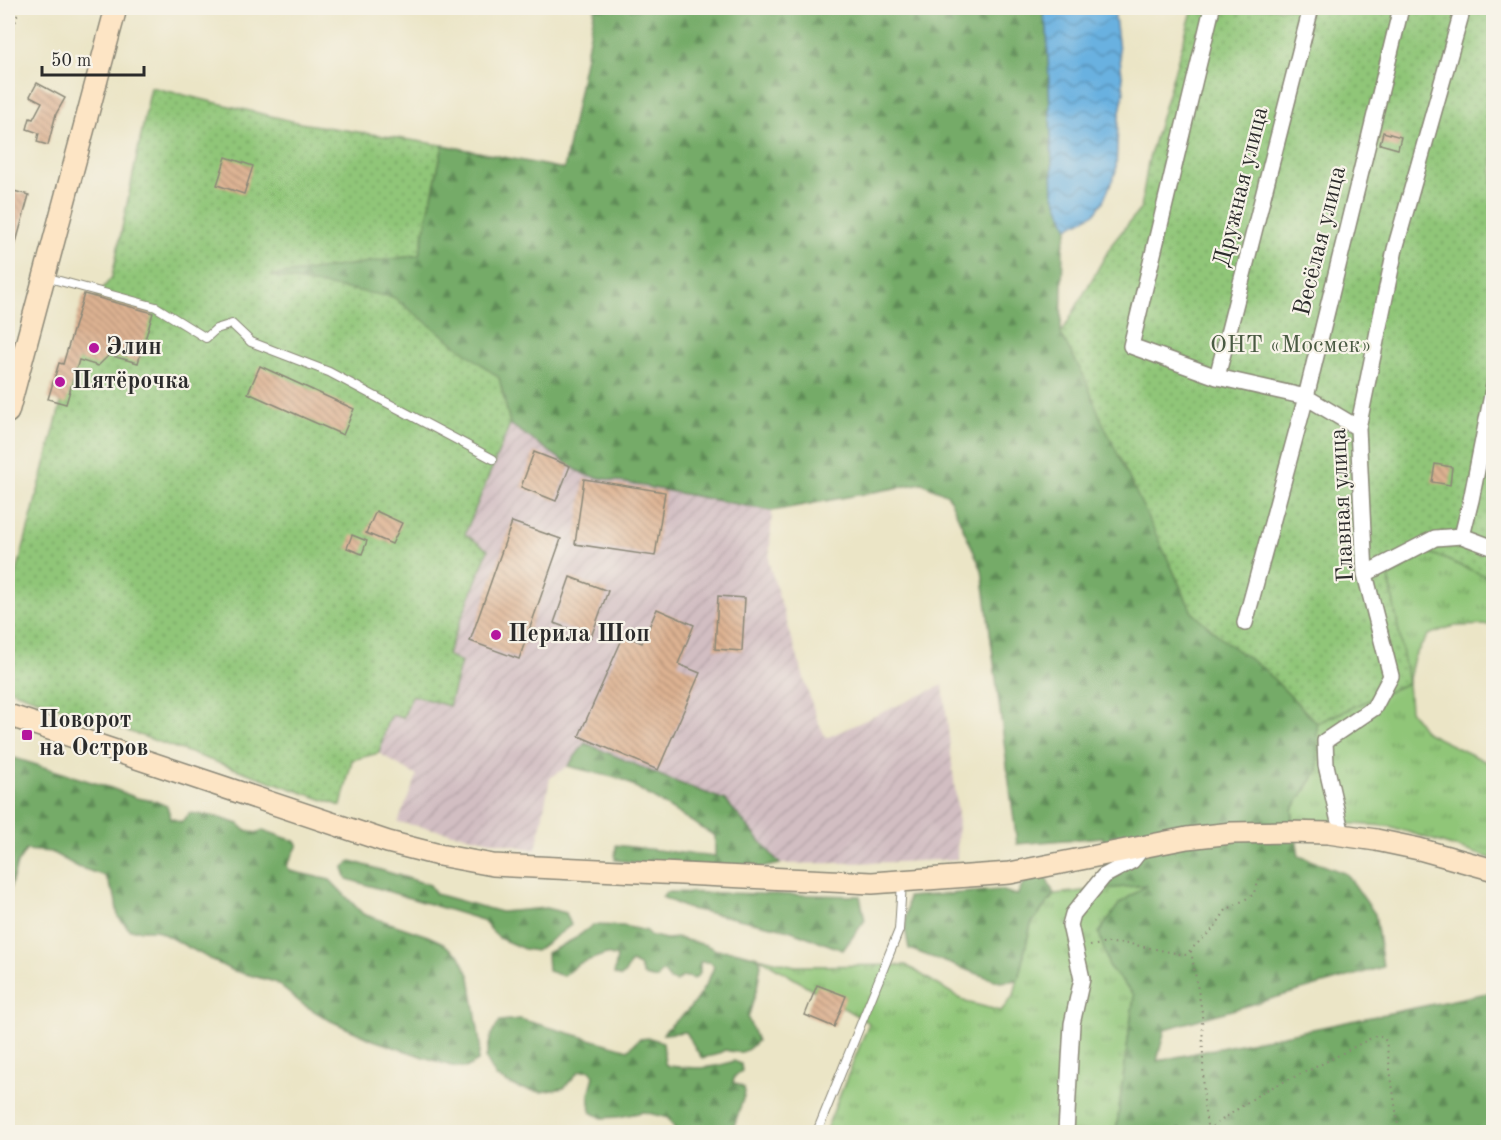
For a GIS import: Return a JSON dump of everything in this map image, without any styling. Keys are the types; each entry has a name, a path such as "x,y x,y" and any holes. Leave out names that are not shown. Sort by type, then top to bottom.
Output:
{"street":[{"path":"8,412 116,8"},
{"path":"1212,8 1131,346 1217,377 1306,397 1358,428"},
{"name":"Дружная улица","path":"1217,377 1311,8"},
{"name":"Весёлая улица","path":"1245,623 1306,397 1401,8"},
{"name":"Главная улица","path":"1342,835 1326,765 1325,741 1374,708 1391,676 1365,574 1358,428 1395,249 1463,8"},
{"path":"1462,536 1494,385"},
{"path":"1365,574 1434,537 1462,536 1494,548"},
{"path":"8,715 388,842 493,865 872,883 1010,873 1187,838 1232,833 1328,833 1419,849 1494,870"},
{"path":"1066,1132 1071,1024 1082,978 1070,925 1072,914 1104,876 1132,861 1143,847"}],"lane":[{"path":"44,277 156,307 206,338 216,329 232,324 251,342 329,372 493,459"},
{"path":"817,1132 898,930 902,881"}],"path":[{"path":"8,51 19,8"},
{"path":"1075,949 1107,943 1130,944 1185,956 1214,928 1226,910 1253,895 1260,877"},
{"path":"1191,951 1203,1012 1204,1105 1208,1131 1264,1091 1375,1036 1381,1036 1386,1041 1399,1132"}],"shaded area":[{"path":"510,424 586,475 772,511 769,564 816,717 826,738 943,685 958,815 957,859 780,864 724,800 585,743 568,766 550,778 536,850 398,822 417,776 379,753 387,723 391,715 412,694 448,706 447,656 488,550 464,534"}],"green space":[{"path":"595,8 1042,8 1047,27 1053,192 1068,228 1063,247 1061,334 1084,375 1192,612 1226,642 1264,669 1317,723 1318,770 1292,810 1299,856 1347,874 1375,914 1383,967 1165,1029 1157,1061 1494,992 1493,1132 1116,1132 1134,995 1109,967 1099,933 1119,904 1147,885 1106,889 1103,837 1017,844 982,570 948,495 922,483 772,511 586,475 510,424 499,378 269,276 419,255 443,145 564,169"},
{"name":"ОНТ «Мосмек»","path":"1193,8 1493,8 1493,579 1428,552 1389,577 1408,683 1317,723 1264,669 1226,642 1192,612 1101,419 1084,376 1061,334 1112,244 1141,208 1148,162"},
{"path":"151,87 300,123 443,145 419,255 271,276 393,297 499,378 510,424 465,534 488,550 447,655 461,662 449,706 412,695 403,718 392,715 387,723 379,753 352,760 341,806 8,689 8,606 85,311 112,277"},
{"path":"1428,552 1493,579 1493,625 1453,626 1428,635 1414,657 1408,683 1410,710 1425,732 1493,765 1493,859 1389,826 1294,821 1292,810 1318,770 1317,723 1407,683 1389,577"},
{"path":"585,743 671,780 725,800 780,864 755,869 677,868 615,860 616,845 715,857 715,836 624,780 568,766"},
{"path":"8,756 137,798 155,801 167,806 171,818 181,822 190,813 213,816 239,824 245,830 256,833 263,830 294,841 298,845 287,866 290,871 330,880 363,914 428,936 441,942 460,956 470,977 480,1043 478,1061 466,1068 451,1066 373,1040 331,1021 302,1004 275,982 231,970 156,930 130,930 118,917 115,897 105,876 78,867 51,852 26,850 17,864 8,895"},
{"path":"351,861 430,885 436,894 501,912 546,908 566,913 571,925 536,951 524,949 499,938 482,920 347,879 343,868"},
{"path":"1046,877 1054,894 1031,924 1018,980 1000,982 909,949 905,928 908,897 1000,890 1017,895 1026,879"},
{"path":"1148,884 1119,904 1109,967 1134,995 1116,1132 825,1132 869,1023 758,957 795,966 906,965 966,1002 1001,1011 1014,995 1031,924 1055,894"},
{"path":"666,892 860,896 865,920 843,950 786,929 686,908 662,897"},
{"path":"593,925 623,926 647,931 649,935 666,939 678,938 716,950 734,951 758,957 761,964 748,1018 757,1041 743,1052 725,1050 702,1058 686,1032 663,1034 688,1010 702,992 714,966 710,962 700,962 700,973 694,979 685,977 676,982 661,972 657,979 644,976 639,966 631,962 621,977 614,974 617,957 606,954 578,964 563,976 548,971 547,953 574,939"},
{"path":"520,1019 628,1050 639,1039 650,1038 663,1042 665,1064 669,1066 702,1068 734,1061 741,1064 742,1071 735,1076 733,1082 744,1088 745,1093 732,1132 674,1132 675,1129 668,1118 644,1112 602,1118 591,1112 589,1094 594,1076 590,1070 579,1071 564,1088 541,1092 518,1088 496,1077 486,1059 491,1035 500,1021"}],"water":[{"path":"1042,8 1114,8 1124,92 1118,123 1116,171 1103,202 1095,213 1068,228 1053,192 1047,27"}],"building":[{"path":"37,83 65,98 56,114 48,145 37,142 39,133 27,129 30,118 33,119 42,102 30,96"},
{"path":"1383,132 1401,137 1398,149 1380,144"},
{"path":"226,157 253,166 244,194 217,185"},
{"path":"10,190 29,195 11,261 8,261 8,198"},
{"path":"84,294 153,313 138,363 109,355 98,366 79,360 66,404 48,399 59,363 63,364"},
{"path":"260,366 354,409 343,435 248,393"},
{"path":"534,452 570,466 556,501 521,487"},
{"path":"1435,464 1452,467 1450,485 1432,482"},
{"path":"584,479 665,492 655,556 575,544"},
{"path":"376,511 402,523 392,544 366,533"},
{"path":"512,522 561,539 519,659 470,641"},
{"path":"352,535 367,541 362,554 347,548"},
{"path":"570,577 608,591 591,637 554,623"},
{"path":"718,596 745,598 742,651 715,649"},
{"path":"657,609 694,625 678,664 700,673 658,770 579,736 624,635 642,643"},
{"path":"817,985 846,996 834,1027 805,1015"}],"place":[{"name":"Элин","path":"94,348"},
{"name":"Пятёрочка","path":"60,382"},
{"name":"Перила Шоп","path":"496,635"},
{"name":"Поворот на Остров","path":"27,735"}]}
